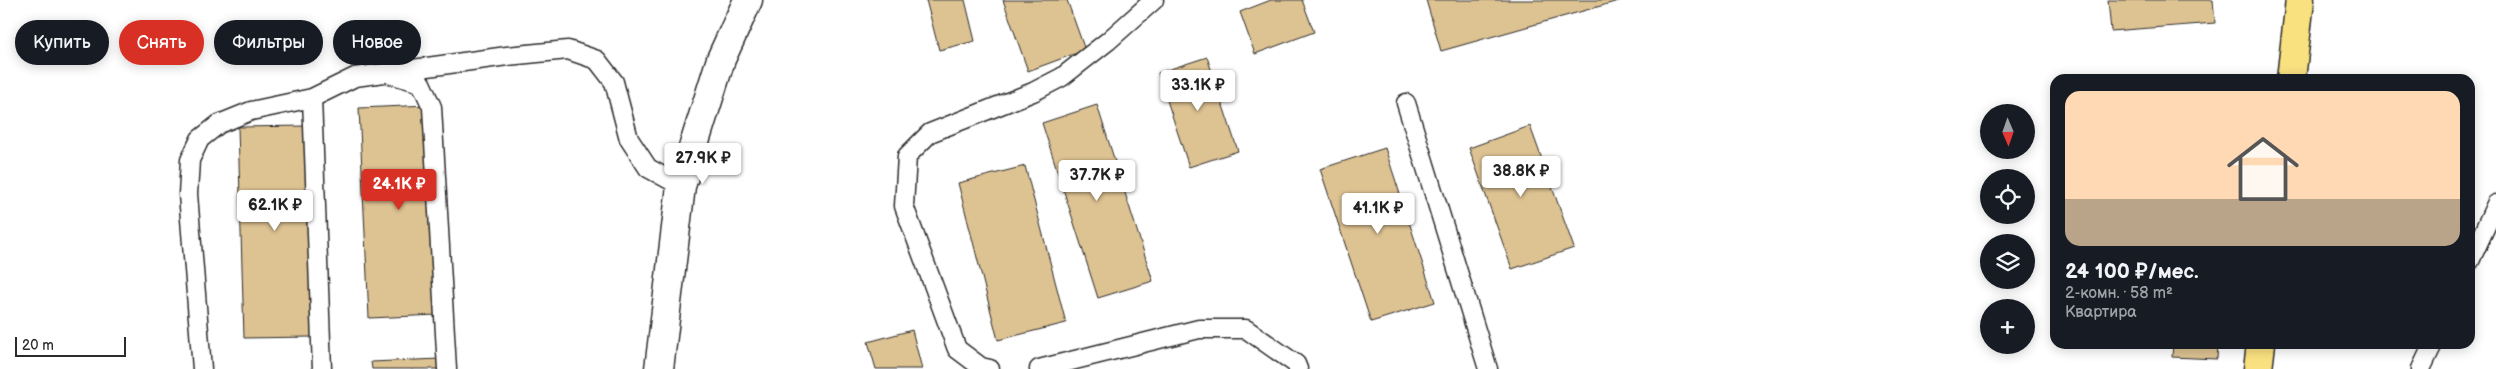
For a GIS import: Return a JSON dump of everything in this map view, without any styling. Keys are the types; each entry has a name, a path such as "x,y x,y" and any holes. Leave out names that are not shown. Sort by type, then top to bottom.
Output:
{"main road":[{"path":"2292,74 2300,0"},
{"path":"2258,369 2260,349"}],"street":[{"path":"659,369 681,186 721,59 748,0"}],"lane":[{"path":"990,369 981,367 957,349 904,206 907,156 930,133 1033,92 1062,77 1108,42 1154,0"},
{"path":"202,369 188,194 190,160 200,139 219,124 252,111 312,98 355,77 507,56 568,50 596,60 614,82 629,139 648,168 681,186"},
{"path":"384,72 420,83 432,107 447,369"},
{"path":"312,98 322,369"},
{"path":"1406,102 1488,369"},
{"path":"2475,250 2496,204"},
{"path":"1039,369 1199,329 1246,329 1296,364 1298,369"},
{"path":"2421,369 2431,349"}],"building":[{"path":"926,0 965,0 975,41 939,50"},
{"path":"1003,0 1067,0 1085,50 1028,71"},
{"path":"1271,0 1302,0 1314,32 1255,54 1240,12"},
{"path":"1426,0 1622,0 1441,51"},
{"path":"2108,0 2213,0 2215,23 2111,31"},
{"path":"1207,57 1238,151 1189,167 1158,73"},
{"path":"429,105 438,315 369,318 359,108"},
{"path":"1097,105 1153,281 1098,298 1042,123"},
{"path":"306,126 313,337 244,338 238,127"},
{"path":"1530,126 1574,248 1512,269 1469,148"},
{"path":"1385,148 1435,302 1371,322 1320,169"},
{"path":"1025,166 1066,323 998,340 958,183"},
{"path":"912,330 922,369 876,369 868,342"},
{"path":"2173,349 2218,349 2217,359 2172,357"},
{"path":"439,359 440,369 372,369 371,362"}]}
